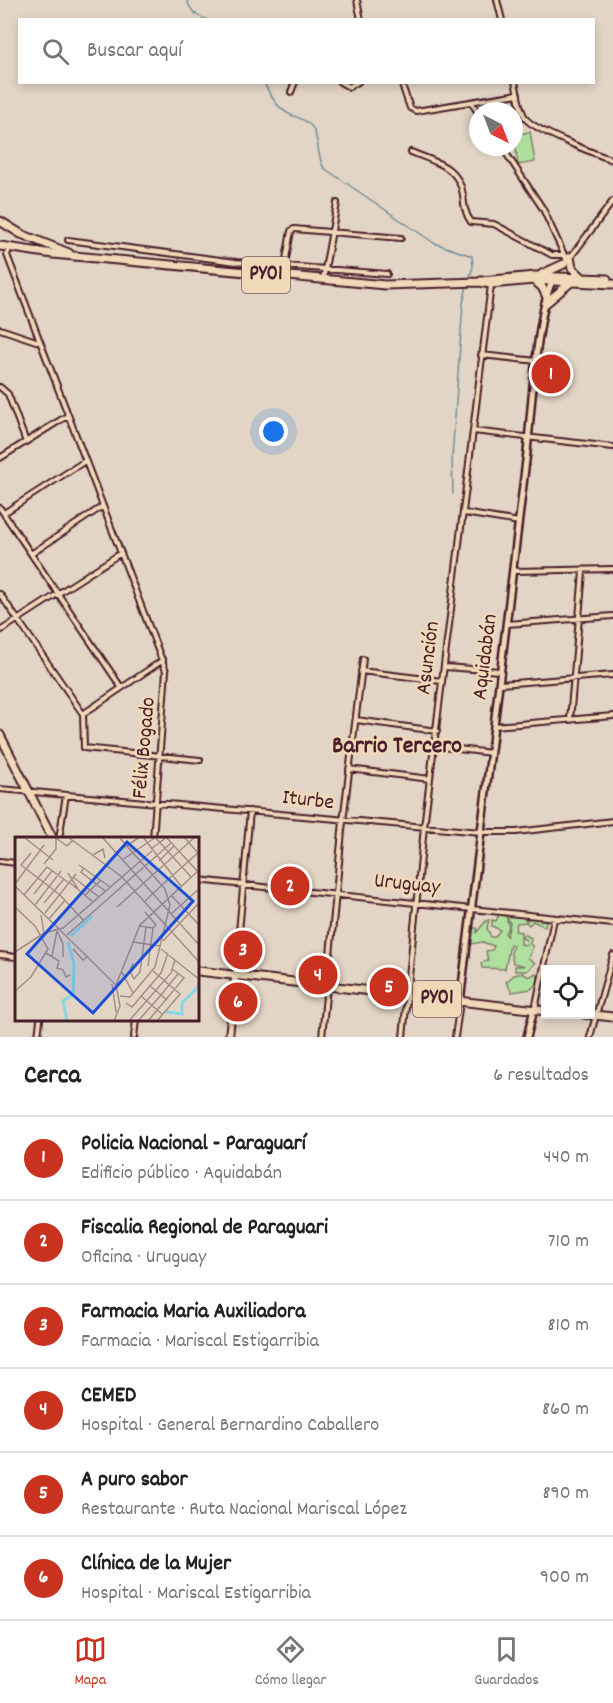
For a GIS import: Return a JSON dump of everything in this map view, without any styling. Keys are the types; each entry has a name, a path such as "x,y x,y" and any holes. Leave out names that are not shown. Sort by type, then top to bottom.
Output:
{"highway":[{"name":"PY01","path":"0,221 21,234 77,256"},
{"name":"PY01","path":"0,246 9,249 77,256 371,284 479,282 491,284 534,278"},
{"path":"572,282 546,300 542,287 534,278 566,259 572,268 584,278"},
{"name":"PY01","path":"479,282 492,278 613,279"},
{"name":"PY01","path":"554,279 613,284"},
{"path":"0,735 2,744 52,837"},
{"name":"PY01","path":"200,971 541,1010"},
{"path":"596,1016 613,1017"}],"main road":[{"path":"229,1037 235,976"}],"street":[{"path":"357,0 361,18"},
{"path":"498,0 502,18"},
{"path":"291,92 294,84"},
{"path":"402,84 412,110 469,103"},
{"path":"516,84 526,119 530,123 588,151 613,160"},
{"path":"477,102 518,94"},
{"path":"411,152 445,165 454,173 458,179 466,213 471,222 494,224 552,255 566,259"},
{"path":"508,156 543,209 566,259"},
{"path":"554,279 566,259 613,201"},
{"path":"323,281 337,203"},
{"path":"283,277 291,231 401,238"},
{"path":"68,240 285,266 387,274"},
{"name":"Félix Bogado","path":"9,249 7,255 39,342 163,660 167,681 153,837"},
{"path":"371,273 371,284"},
{"name":"Aquidabán","path":"455,1037 514,571 537,361 546,300 554,279"},
{"name":"Asunción","path":"403,1037 424,827 491,284"},
{"path":"0,329 39,342"},
{"path":"481,356 537,361"},
{"path":"0,387 8,394 26,442"},
{"path":"0,458 67,416"},
{"path":"473,431 613,447"},
{"path":"4,513 85,461"},
{"path":"31,554 103,506"},
{"path":"0,508 121,687"},
{"path":"464,513 519,522"},
{"path":"0,630 121,553"},
{"path":"514,571 583,572 613,569"},
{"path":"570,720 583,572"},
{"path":"0,594 83,714 84,748 200,760"},
{"path":"507,624 613,616"},
{"path":"322,1037 343,821 363,659"},
{"path":"83,714 163,660"},
{"path":"445,667 501,671"},
{"path":"361,671 442,681"},
{"path":"500,684 613,675"},
{"path":"494,726 613,716"},
{"path":"356,720 437,731"},
{"path":"434,747 491,753"},
{"path":"349,769 430,779"},
{"name":"Iturbe","path":"0,789 481,832 516,832 613,821"},
{"path":"59,837 66,795"},
{"path":"235,976 250,811"},
{"path":"0,861 15,863"},
{"name":"Uruguay","path":"200,880 613,924"},
{"path":"527,1037 554,919"},
{"path":"0,955 15,957"},
{"path":"590,1037 613,955"},
{"path":"38,1037 40,1022"},
{"path":"134,1037 136,1022"}],"green space":[{"path":"530,132 535,162 518,165 517,156 523,156 523,133"},
{"path":"499,914 506,916 509,927 505,933 507,936 510,923 507,919 511,915 525,917 526,921 532,917 546,921 545,927 533,921 529,925 526,922 517,923 515,931 521,932 521,944 527,945 526,940 522,938 524,934 531,938 530,944 533,947 528,958 535,963 527,971 515,971 515,966 525,966 513,963 511,954 513,945 510,944 505,969 482,968 481,963 488,961 486,951 492,950 494,946 482,942 472,944 470,939 472,928 477,928 477,932 489,920 487,928 491,937 495,937 500,930 492,926 492,920 496,921"},
{"path":"522,973 529,977 536,973 539,981 531,989 512,992 506,982 514,975"}],"waterway":[{"path":"187,0 190,8 203,18"},
{"path":"265,84 279,107 312,127 324,168 434,243 472,256 473,267 469,279"},
{"path":"453,494 452,458 463,303 467,286"}],"place":[{"name":"Policia Nacional - Paraguarí","path":"551,374"},
{"name":"Fiscalia Regional de Paraguari","path":"290,886"},
{"name":"Farmacia Maria Auxiliadora","path":"243,950"},
{"name":"CEMED","path":"318,975"},
{"name":"A puro sabor","path":"389,987"},
{"name":"Clínica de la Mujer","path":"238,1002"}],"district":[{"name":"Barrio Tercero","path":"397,747"}]}
